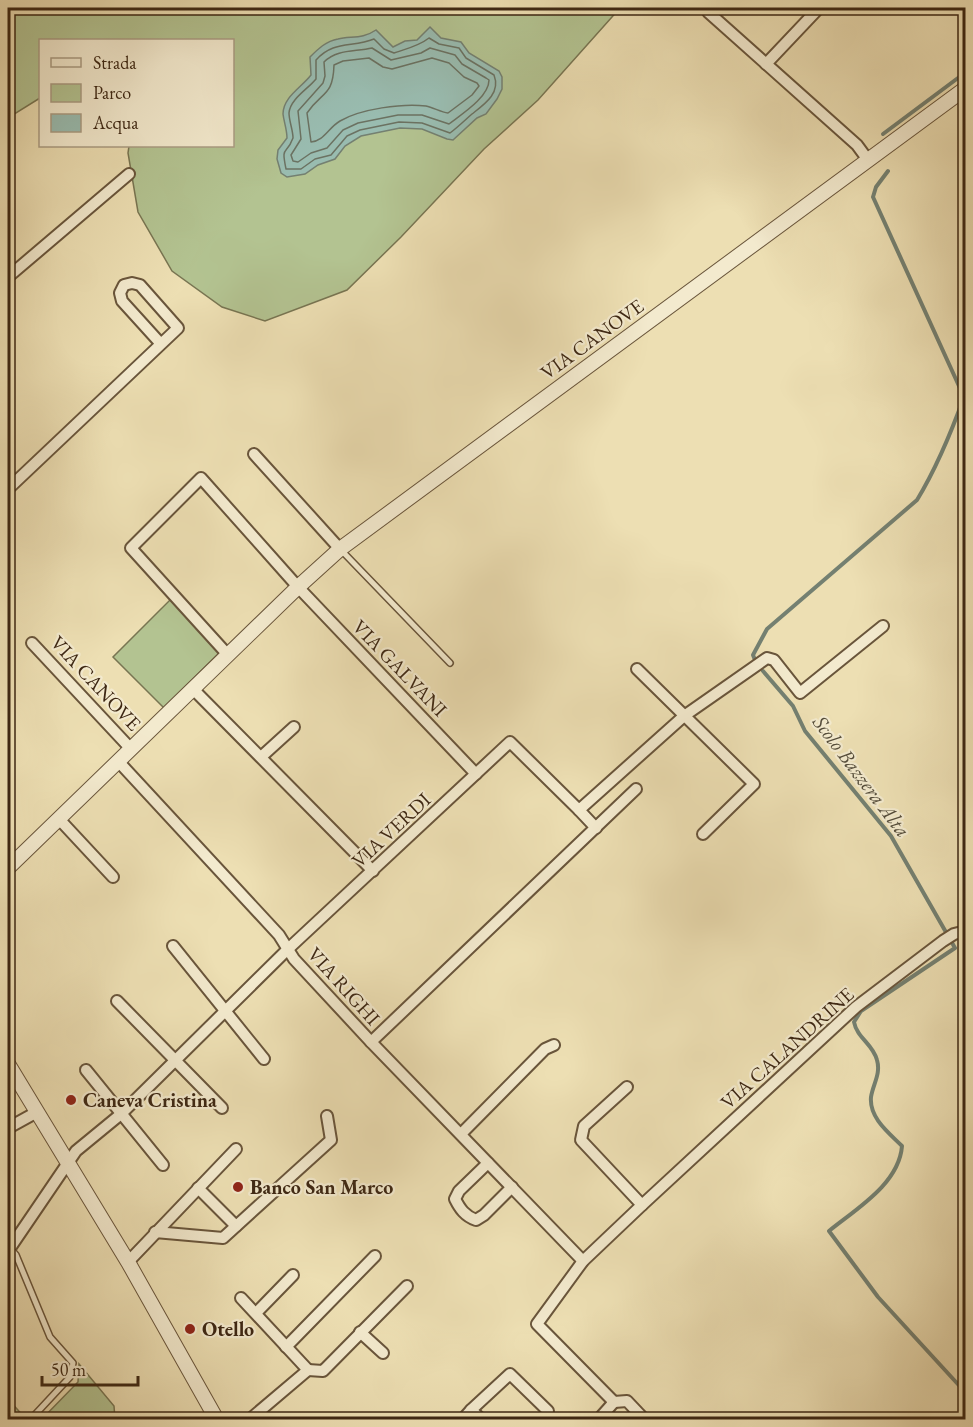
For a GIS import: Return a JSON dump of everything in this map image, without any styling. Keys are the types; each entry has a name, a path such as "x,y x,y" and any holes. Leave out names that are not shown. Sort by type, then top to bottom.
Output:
{"street":[{"path":"766,64 819,8"},
{"path":"708,12 857,145 868,160"},
{"name":"VIA CANOVE","path":"8,868 340,549 966,88"},
{"path":"8,278 129,174"},
{"path":"8,489 178,328 140,285 132,283 124,285 120,293 122,301 161,344"},
{"path":"254,454 340,549"},
{"path":"228,655 131,548 201,478 298,587"},
{"name":"VIA GALVANI","path":"298,587 476,774"},
{"path":"579,810 684,716 767,658 774,660 800,693 883,626"},
{"name":"VIA CANOVE","path":"32,643 131,749"},
{"path":"637,669 754,784 703,834"},
{"path":"193,689 373,871"},
{"path":"261,758 294,726"},
{"name":"VIA VERDI","path":"9,1249 76,1151 122,1114 288,950 510,742 596,828"},
{"name":"VIA RIGHI","path":"118,761 279,935 294,959 371,1042 636,789"},
{"path":"58,819 113,877"},
{"name":"VIA CALANDRINE","path":"645,1419 627,1401 614,1402 537,1324 583,1261 642,1205 856,1007 943,941 960,932"},
{"path":"173,946 264,1059"},
{"path":"117,1001 222,1108"},
{"path":"371,1042 583,1261"},
{"path":"461,1134 544,1049 554,1045"},
{"path":"8,1064 128,1262 217,1419"},
{"path":"86,1070 164,1166"},
{"path":"627,1087 584,1126 581,1140 642,1205"},
{"path":"8,1128 37,1112"},
{"path":"155,1232 223,1238 331,1140 327,1116"},
{"path":"128,1262 236,1149"},
{"path":"488,1163 459,1191 455,1199 460,1208 476,1220 512,1187"},
{"path":"198,1188 237,1226"},
{"path":"286,1347 375,1256"},
{"path":"256,1313 293,1275"},
{"path":"241,1298 308,1370 323,1371 407,1286"},
{"path":"360,1332 383,1353"},
{"path":"249,1419 308,1370"},
{"path":"462,1419 510,1374 548,1411"},
{"path":"598,1419 614,1402"},
{"path":"471,1410 482,1419"}],"lane":[{"path":"340,549 450,663"},
{"path":"9,1249 16,1255 50,1337 73,1363 70,1377 30,1419"}],"green space":[{"path":"8,8 620,8 538,100 484,149 347,290 265,321 222,307 172,271 138,212 128,153 129,147 234,147 234,39 39,39 39,99 8,118"},
{"path":"174,596 223,649 164,708 113,657"},
{"path":"79,1364 114,1406 115,1419 42,1419 78,1382"},
{"path":"8,1399 26,1419 8,1419"}],"water":[{"path":"430,27 441,38 461,42 469,53 499,71 502,77 502,89 486,114 477,118 453,140 422,129 400,128 361,136 345,146 335,159 318,165 305,174 287,177 281,173 277,159 278,150 287,138 284,108 289,97 311,75 310,57 313,54 334,40 362,36 376,30 393,47 405,41 417,40"}],"waterway":[{"name":"Scolo Bazzera Alta","path":"883,134 966,72"},
{"name":"Scolo Bazzera Alta","path":"755,660 753,655 767,629 917,500 943,450 964,397 873,197 876,187 888,171"},
{"name":"Scolo Bazzera Alta","path":"763,671 793,706 805,731 891,836 955,948 861,1011 854,1022 877,1060 877,1074 871,1097 873,1112 902,1146 899,1160 885,1184 829,1231 878,1297 966,1393"}],"place":[{"name":"Caneva Cristina","path":"71,1100"},
{"name":"Banco San Marco","path":"238,1187"},
{"name":"Otello","path":"190,1329"}]}
